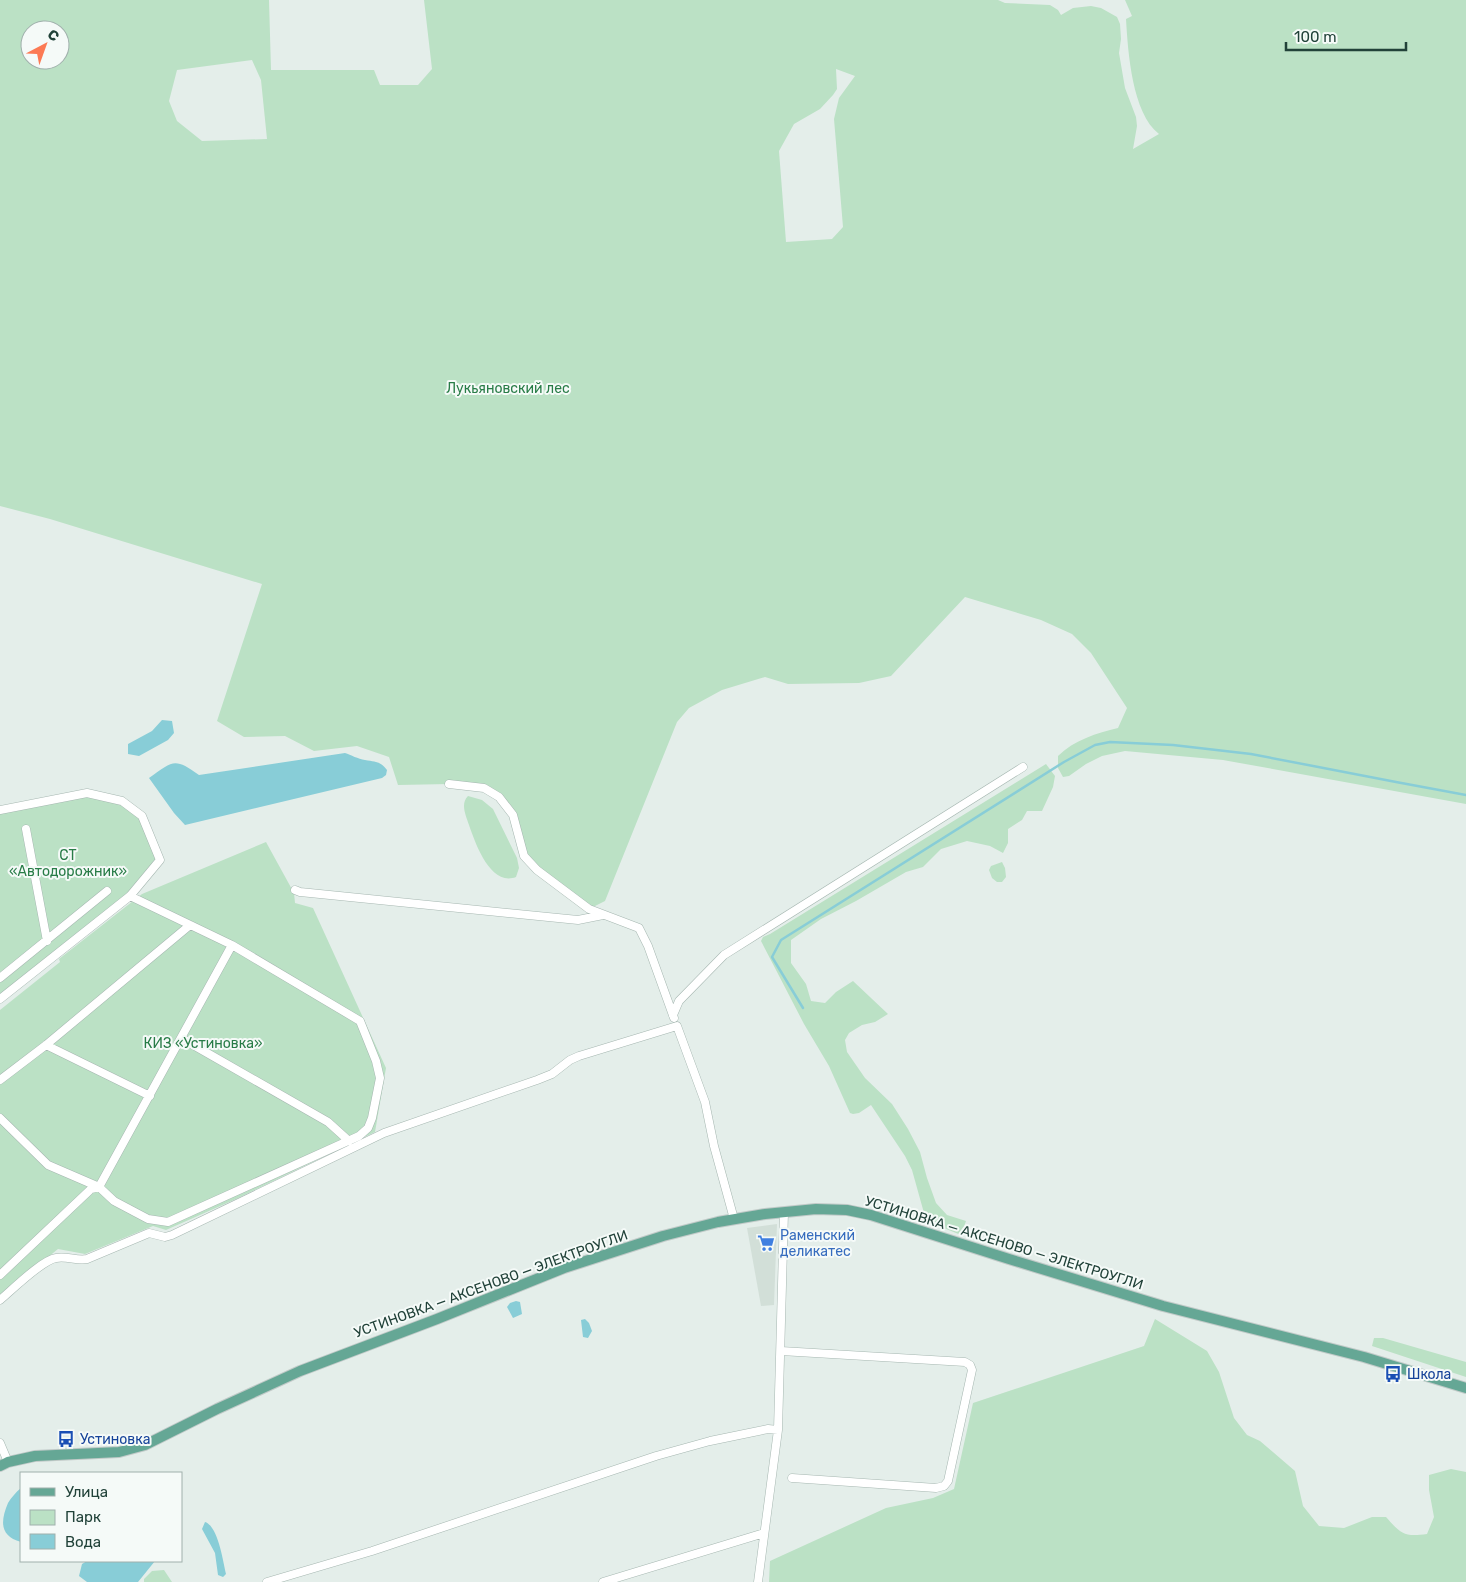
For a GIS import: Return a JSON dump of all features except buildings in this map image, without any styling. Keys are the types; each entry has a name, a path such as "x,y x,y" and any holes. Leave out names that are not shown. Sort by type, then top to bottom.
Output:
{"main road":[{"name":"УСТИНОВКА — АКСЕНОВО — ЭЛЕКТРОУГЛИ","path":"4,1464 35,1456 119,1452 145,1445 300,1371 437,1320 564,1268 663,1236 734,1219 816,1209 847,1210 872,1215 1000,1257 1163,1306 1354,1354 1466,1388"}],"street":[{"path":"673,1015 679,1001 724,955 1023,767"},
{"path":"449,784 484,788 499,797 514,814 524,856 537,870 589,909 638,928 648,946 705,1102 714,1146 734,1219"},
{"path":"0,810 87,793 122,801 142,816 160,860 130,896 0,1000"},
{"path":"26,829 47,941"},
{"path":"296,890 300,892 578,920 603,914"},
{"path":"0,978 107,891"},
{"path":"0,1118 48,1165 100,1187 114,1201 148,1219 168,1222 349,1141 359,1136 368,1128 372,1118 380,1078 376,1061 360,1021 232,946 130,896"},
{"path":"0,1080 46,1045 190,925"},
{"path":"0,1275 91,1189 100,1187 232,946"},
{"path":"0,1300 49,1260 64,1257 78,1261 149,1233 165,1237 172,1235 384,1133 537,1080 552,1074 570,1060 579,1056 677,1026"},
{"path":"181,1038 328,1122 349,1141"},
{"path":"46,1045 150,1096"},
{"path":"758,1582 778,1430 784,1212"},
{"path":"781,1351 966,1362 972,1370 948,1481 944,1486 936,1488 792,1478"},
{"path":"267,1582 372,1551 656,1456 710,1441 768,1429 778,1430"},
{"path":"0,1443 4,1464"},
{"path":"603,1582 764,1533"}],"shaded area":[{"path":"777,1224 774,1305 761,1306 747,1228"}],"green space":[{"name":"Лукьяновский лес","path":"0,0 269,0 271,70 374,70 380,85 418,85 432,69 424,0 998,0 1005,3 1050,5 1058,10 1061,15 1073,8 1091,6 1101,8 1117,17 1120,24 1121,39 1119,53 1125,88 1136,117 1137,126 1133,149 1159,134 1150,124 1137,97 1130,64 1126,19 1132,16 1125,0 1466,0 1466,804 1223,760 1125,751 1102,756 1069,776 1063,777 1058,768 1058,756 1078,741 1118,728 1127,708 1091,653 1072,634 1041,620 965,597 891,676 859,683 788,684 765,677 722,690 689,708 677,722 605,901 589,909 524,856 513,815 484,788 449,784 398,785 389,757 357,746 314,751 285,736 244,737 217,721 262,584 50,519 0,506","holes":["252,60 261,80 267,139 202,141 177,121 169,101 177,70","836,69 855,76 839,98 834,119 843,227 832,239 786,242 779,151 794,124 820,109 833,95 837,89"]},
{"path":"1046,764 1055,776 1053,787 1042,811 1027,811 1022,820 1008,829 1008,843 1003,853 990,846 967,841 941,849 923,867 906,872 821,919 791,940 791,963 806,984 811,1001 825,1003 836,992 853,981 888,1014 849,1033 845,1040 847,1052 865,1078 892,1104 908,1129 920,1152 936,1203 947,1215 966,1221 961,1235 929,1222 924,1213 912,1170 905,1156 871,1105 859,1113 850,1113 829,1066 804,1024 761,941 763,937"},
{"name":"СТ «Автодорожник»","path":"87,793 122,801 142,816 160,860 130,896 0,999 0,811"},
{"path":"468,796 482,800 493,809 517,858 519,868 516,877 507,878 499,875 485,861 475,842 465,813 464,803"},
{"name":"КИЗ «Устиновка»","path":"266,842 294,893 295,903 313,908 386,1068 375,1132 236,1199 166,1230 153,1226 85,1254 58,1249 0,1296 0,1010 60,962 59,959 142,894"},
{"path":"1002,862 1006,877 1002,882 997,882 992,878 989,870 991,866"},
{"path":"1155,1319 1207,1351 1219,1372 1234,1418 1247,1435 1260,1441 1295,1471 1303,1506 1319,1526 1344,1528 1372,1517 1386,1517 1404,1533 1413,1535 1427,1534 1434,1517 1429,1490 1429,1475 1451,1469 1466,1472 1466,1582 769,1582 770,1561 886,1508 933,1498 954,1489 973,1403 1144,1346"},
{"path":"1374,1338 1383,1338 1466,1362 1466,1377 1372,1346"},
{"path":"164,1570 172,1582 144,1582 144,1579 152,1571"}],"water":[{"path":"162,720 172,721 174,733 168,740 139,756 128,754 128,744 152,731"},
{"path":"345,753 360,759 380,763 387,770 386,775 382,778 185,825 149,778 174,763 184,765 199,775"},
{"path":"520,1302 522,1314 513,1318 507,1307 510,1303"},
{"path":"585,1319 592,1331 588,1338 583,1337 581,1320"},
{"path":"20,1489 20,1542 9,1536 3,1522 8,1503"},
{"path":"205,1522 210,1525 217,1537 226,1574 223,1577 218,1575 215,1553 202,1529"},
{"path":"85,1562 154,1562 138,1582 87,1582 79,1576 82,1564"}],"waterway":[{"path":"803,1008 772,957 781,940 1064,762 1095,745 1110,742 1173,745 1251,754 1466,795"}],"place":[{"name":"Раменский деликатес","path":"766,1243"},
{"name":"Школа","path":"1393,1374"},
{"name":"Устиновка","path":"66,1439"}]}
